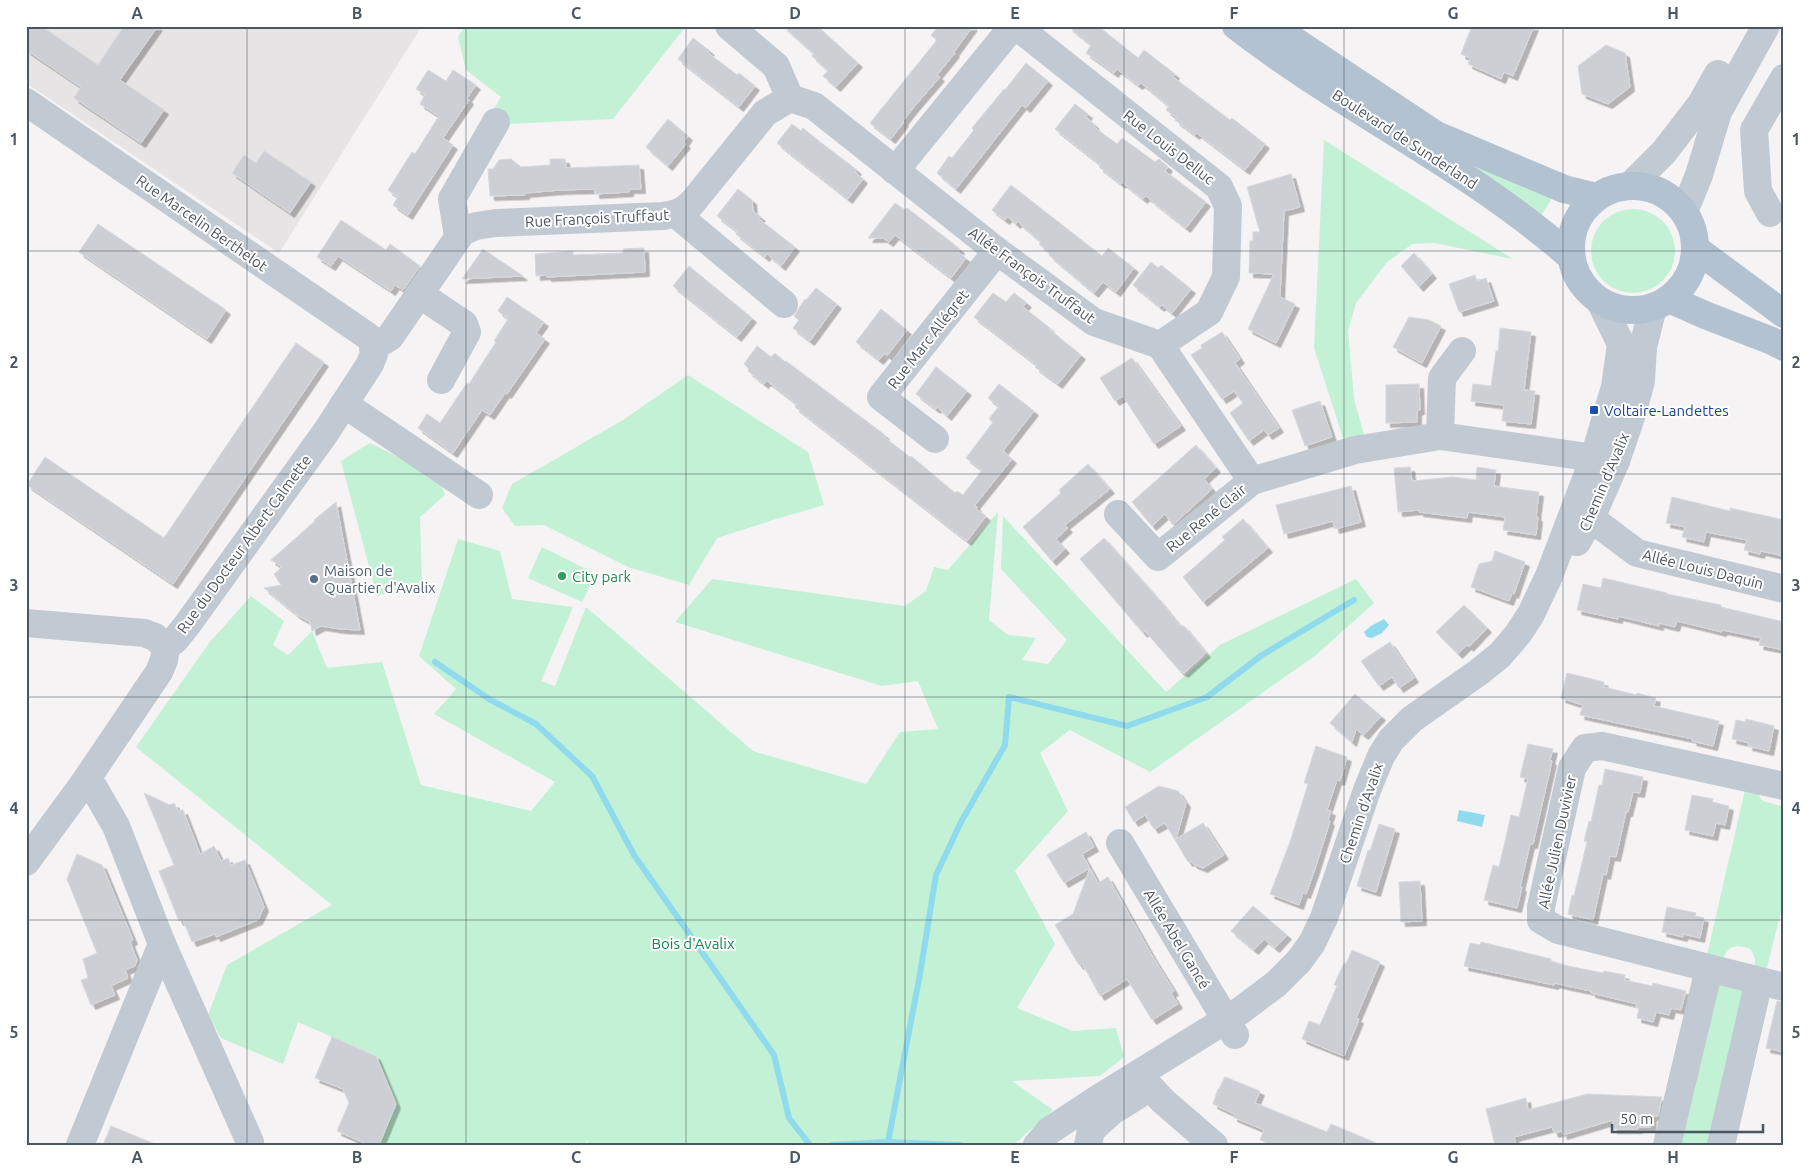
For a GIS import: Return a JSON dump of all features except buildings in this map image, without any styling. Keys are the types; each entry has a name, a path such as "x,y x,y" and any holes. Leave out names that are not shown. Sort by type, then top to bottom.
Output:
{"main road":[{"name":"Boulevard de Sunderland","path":"1236,26 1265,48 1428,152 1541,231 1571,257"},
{"name":"Boulevard de Sunderland","path":"1272,26 1436,135 1564,189 1597,197"},
{"path":"1631,186 1651,188 1670,197 1684,212 1693,230 1696,249 1692,268 1683,285 1661,303 1634,310 1616,308 1600,301 1586,289 1576,274 1571,257 1571,240 1575,223 1584,208 1597,197 1613,189 1631,186"},
{"path":"1696,249 1784,314"},
{"path":"1661,303 1705,315 1784,347"}],"street":[{"path":"729,26 776,66 790,98 814,106 895,171 1014,26"},
{"name":"Rue Louis Delluc","path":"1014,26 1219,187 1228,206 1226,277 1210,312 1160,345"},
{"path":"1631,186 1664,152 1701,104 1744,26"},
{"path":"1684,212 1699,175 1718,112 1766,26"},
{"path":"1770,213 1758,192 1754,130 1784,78"},
{"name":"Rue François Truffaut","path":"458,236 462,232 476,226 496,223 663,216 684,211 765,113 790,98"},
{"name":"Rue Marcelin Berthelot","path":"26,102 366,335 372,340 374,347"},
{"path":"374,347 390,337 458,236 452,199 496,122"},
{"name":"Allée François Truffaut","path":"895,171 997,251 1094,322 1160,345"},
{"path":"676,214 784,304"},
{"name":"Rue Marc Allégret","path":"935,439 881,397 997,251"},
{"path":"419,294 464,324 468,332 441,380"},
{"name":"Chemin d'Avalix","path":"1600,301 1621,344 1605,459"},
{"name":"Chemin d'Avalix","path":"1037,1145 1049,1131 1144,1080 1230,1027 1299,961 1312,943 1324,918 1367,790 1381,756 1391,740 1412,719 1479,672 1500,654 1518,634 1531,614 1583,514 1605,459 1632,414 1641,381 1643,348 1661,303"},
{"path":"1160,345 1252,480 1355,450 1440,436 1605,459"},
{"name":"Rue du Docteur Albert Calmette","path":"26,862 84,783 159,672 164,660 166,647 175,640 187,625 344,404 370,364 374,354 374,347"},
{"path":"1440,436 1442,378 1462,351"},
{"path":"344,404 479,495"},
{"name":"Rue René Clair","path":"1118,514 1158,557 1252,480"},
{"name":"Allée Louis Daquin","path":"1583,514 1637,553 1784,589"},
{"path":"26,623 144,633 155,637 166,647"},
{"name":"Allée Julien Duvivier","path":"1772,984 1558,930 1541,920 1541,908 1572,768 1585,748 1602,746 1784,786"},
{"path":"84,783 94,788 116,826 162,944 250,1142"},
{"name":"Allée Abel Gancé","path":"1120,843 1230,1027"},
{"path":"80,1145 162,944"},
{"path":"1667,1145 1709,969"},
{"path":"1721,1145 1772,984"},
{"path":"1144,1080 1163,1100 1214,1145"},
{"name":"Chemin d'Avalix","path":"1088,1145 1091,1130 1144,1080"}],"shaded area":[{"path":"26,26 422,26 279,253 26,83"}],"green space":[{"path":"465,26 686,26 613,119 508,124 492,112 501,97 466,70 458,37"},
{"path":"1324,140 1513,259 1434,243 1412,244 1387,262 1356,303 1348,331 1354,399 1366,442 1345,444 1314,348"},
{"path":"1467,155 1555,193 1538,221 1462,167"},
{"path":"1625,209 1641,209 1657,216 1668,227 1675,243 1672,267 1663,281 1657,286 1641,293 1625,293 1609,286 1598,275 1591,259 1591,243 1598,227 1609,216"},
{"path":"688,375 808,452 824,505 717,538 689,585 628,567 544,525 515,526 502,508 512,484 623,420"},
{"path":"370,443 438,477 445,495 420,517 422,583 377,596 341,461"},
{"name":"Bois d'Avalix","path":"998,512 989,620 1008,635 1036,638 1022,660 1048,664 1067,640 1001,569 1003,516 1166,692 1220,645 1356,579 1374,603 1316,655 1150,772 1070,730 1040,753 1068,811 1015,871 1055,944 1017,1008 1073,1031 1116,1028 1124,1057 1100,1076 1012,1081 1053,1110 1013,1145 589,1145 587,1139 586,1145 379,1145 376,1056 298,1022 283,1064 221,1038 208,1015 227,965 332,905 136,747 209,643 251,596 284,621 273,645 288,655 312,631 327,668 382,662 421,785 531,811 555,782 434,714 456,689 419,656 458,539 500,551 512,599 573,607 541,681 555,686 586,607 753,751 866,784 900,732 938,729 918,681 882,686 675,622 712,579 905,606 926,591 934,567 948,570"},
{"name":"City park","path":"542,547 596,574 582,602 528,578"},
{"path":"1745,790 1757,793 1763,801 1780,806 1784,804 1784,900 1765,975 1754,973 1755,959 1751,949 1745,947 1732,947 1726,953 1722,964 1706,959"},
{"path":"1721,983 1744,988 1713,1145 1674,1145 1711,991"}],"water":[{"path":"1384,619 1389,625 1382,633 1372,638 1367,637 1364,632"},
{"path":"1459,810 1485,815 1482,827 1457,821"}],"waterway":[{"path":"832,1145 888,1142 920,974 936,875 961,822 1005,745 1009,697 1127,726 1207,697 1262,655 1354,600"},
{"path":"435,662 489,699 536,724 592,776 634,855 774,1055 789,1118 810,1145"},
{"path":"888,1142 960,1145"}],"place":[{"name":"Voltaire-Landettes","path":"1594,410"},
{"name":"City park","path":"562,576"},
{"name":"Maison de Quartier d'Avalix","path":"314,579"}]}
